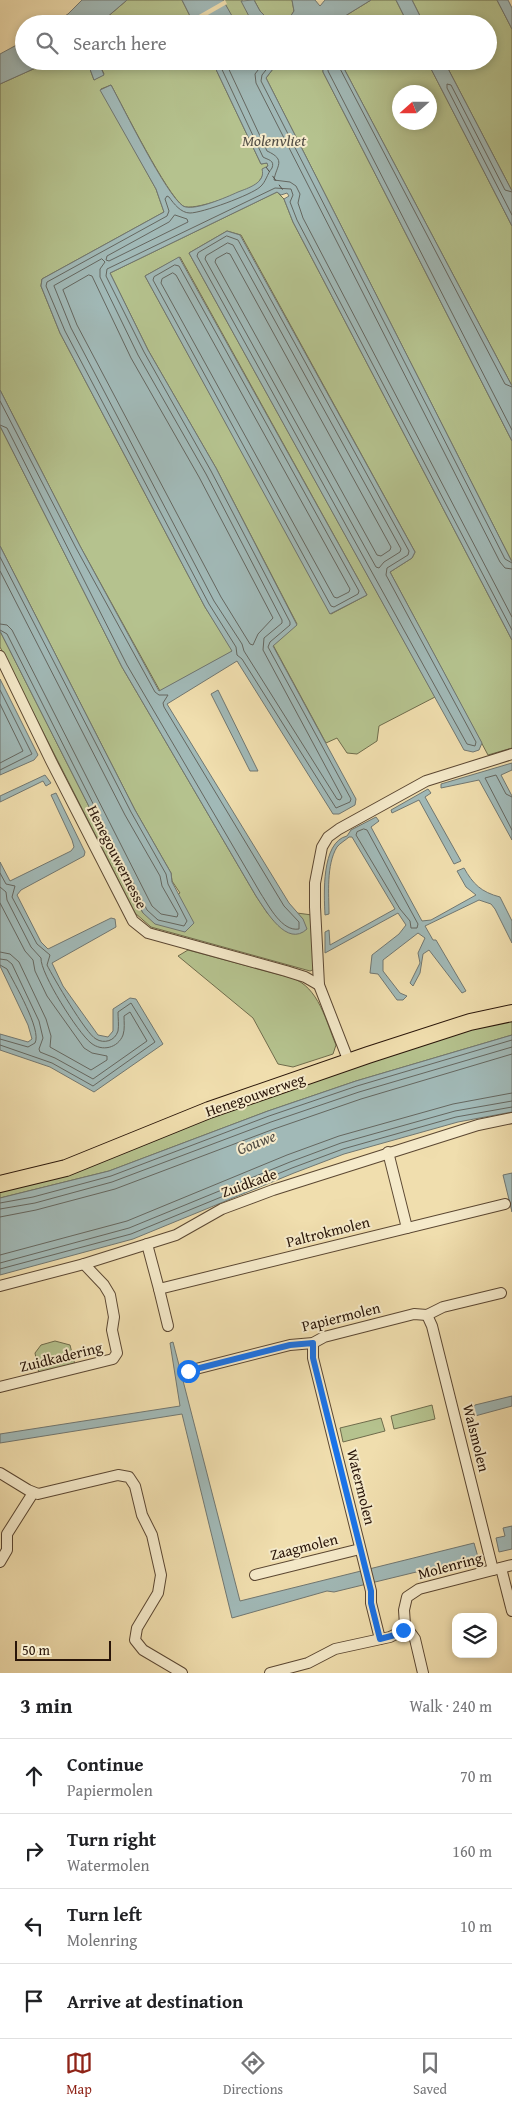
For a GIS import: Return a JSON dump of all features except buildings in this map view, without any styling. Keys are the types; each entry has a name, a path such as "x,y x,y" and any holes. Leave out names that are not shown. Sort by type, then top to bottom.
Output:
{"main road":[{"name":"Henegouwerweg","path":"0,1184 66,1168 209,1110 470,1022 512,1012"}],"street":[{"name":"Henegouwernesse","path":"0,656 51,761 133,921 148,933 286,970 319,985"},
{"path":"349,1062 319,985 315,883 322,848 328,837 426,781 512,754"},
{"name":"Zuidkade","path":"0,1286 84,1264 176,1235 230,1205 388,1152 478,1125 512,1118"},
{"path":"388,1152 407,1228"},
{"name":"Paltrokmolen","path":"159,1289 505,1204"},
{"path":"147,1244 168,1326"},
{"name":"Zuidkadering","path":"0,1387 113,1359 117,1353 112,1330 114,1317 110,1295 104,1285 84,1264"},
{"name":"Papiermolen","path":"188,1371 290,1345 313,1343 324,1337 414,1314 427,1315 443,1307 501,1293"},
{"name":"Walsmolen","path":"427,1315 434,1333 502,1568"},
{"name":"Watermolen","path":"313,1343 313,1358 371,1591 371,1603 380,1639"},
{"path":"0,1473 33,1493 43,1494 118,1475 129,1477 132,1481 144,1522 152,1535 161,1580 158,1593 137,1628 135,1640 143,1650 182,1673"},
{"path":"0,1562 8,1550 7,1534 33,1493"},
{"name":"Zaagmolen","path":"255,1575 360,1548"},
{"name":"Molenring","path":"405,1625 405,1603 407,1597 412,1592 502,1568 512,1611"},
{"path":"270,1673 305,1669 330,1651 380,1639 400,1632 405,1625 415,1639 423,1673"}],"green space":[{"path":"127,0 182,0 190,15 110,15"},
{"path":"223,0 242,0 249,15 230,15"},
{"path":"254,0 292,0 294,11 291,15 264,15"},
{"path":"371,0 396,0 404,15 347,15"},
{"path":"412,0 497,0 512,29 512,191 449,70 497,70 497,15 420,15"},
{"path":"31,70 90,70 94,80 104,74 102,70 216,70 261,164 267,163 268,166 259,181 249,188 208,204 183,206 176,199 156,169 111,85 101,89 156,189 164,212 42,279 41,286 60,333 205,607 233,651 160,691 80,546 0,390 0,84"},
{"path":"272,70 323,70 512,441 512,562 266,78"},
{"path":"345,70 432,70 512,226 512,386"},
{"path":"277,192 284,199 293,222 512,640 512,748 488,755 390,572 412,558 415,552 241,235 227,231 189,253 435,697 379,726 377,741 357,754 347,753 337,738 326,743 273,645 297,624 216,468 148,350 110,273","holes":["180,257 367,595 331,614 145,276"]},
{"path":"0,426 122,667 256,896 268,914 303,919 297,913 312,915 315,969 310,971 151,927 135,913 0,647 0,631 143,913 180,893 172,881 171,873 135,810 0,546"},
{"path":"188,950 292,978 301,983 315,997 325,1016 336,1045 333,1054 293,1067 278,1064 253,1018 178,956"},
{"path":"512,1019 512,1035 356,1081 268,1111 109,1171 0,1198 0,1192 50,1178 313,1081 432,1041"},
{"path":"55,1341 70,1345 75,1365 39,1374 35,1353 41,1345"},
{"path":"432,1405 435,1419 394,1429 391,1416"},
{"path":"381,1418 385,1431 343,1442 340,1428"}],"water":[{"path":"82,0 127,0 110,15 66,15"},
{"path":"182,0 223,0 231,15 190,15"},
{"path":"254,0 264,15 248,15 241,1"},
{"path":"292,0 315,0 320,6 325,0 371,0 347,15 291,15 294,11"},
{"path":"396,0 412,0 420,15 404,15"},
{"path":"497,0 508,0 512,8 512,29"},
{"path":"15,46 15,70 31,70 0,84 0,54"},
{"path":"90,70 102,70 104,75 94,80"},
{"name":"Molenvliet","path":"216,70 272,70 266,78 512,562 512,640 293,222 284,199 289,196 287,193 281,195 277,192 110,273 148,350 216,468 297,625 273,646 356,799 355,805 339,814 333,814 237,661 167,704 289,903 303,919 307,929 299,934 285,931 278,925 256,896 122,667 0,426 0,390 80,546 159,691 232,651 205,607 60,333 41,286 42,279 164,212 156,189 100,90 111,85 166,186 183,206 194,207 210,203 247,189 259,181 263,174 262,169 268,166 267,163 261,164"},
{"path":"323,70 345,70 512,386 512,441"},
{"path":"432,70 449,70 512,191 512,226"},
{"path":"227,231 240,235 415,552 412,558 390,572 482,743 479,750 473,752 464,750 189,253"},
{"path":"179,257 367,595 330,614 145,276"},
{"path":"0,546 135,810 171,873 172,882 194,923 185,932 155,924 143,913 0,631"},
{"path":"0,679 38,755 34,760 0,775"},
{"path":"218,690 258,771 250,771 211,694"},
{"path":"512,763 512,770 501,775 512,796 512,840 479,780 441,788 441,784"},
{"path":"45,775 51,783 46,786 43,781 0,802 0,796"},
{"path":"428,789 431,793 425,797 461,861 454,864 419,800 392,813 391,810"},
{"path":"56,793 85,852 84,856 21,890 17,895 41,942 48,949 111,918 115,919 116,927 52,963 63,986 98,1035 108,1037 113,1031 113,1009 130,998 136,999 163,1044 94,1092 50,1067 0,1050 0,1034 28,1042 32,1039 28,1025 0,966 0,862 10,881 71,851 74,847 72,840 51,795"},
{"path":"376,817 379,821 371,827 422,921 431,920 476,895 466,887 457,871 464,868 478,887 500,897 512,921 512,943 495,909 491,904 479,900 425,926 433,940 436,940 466,991 462,993 429,950 423,954 420,973 413,986 410,983 420,963 418,953 425,938 418,933 383,960 383,971 400,993 407,996 403,1000 397,1000 378,974 370,973 372,955 399,934 406,925 398,913 325,953 325,932 329,930 330,945 395,909 352,837 349,837 337,847 333,854 329,880 329,914 325,915 326,870 332,848 339,840 347,836 351,830"},
{"name":"Gouwe","path":"512,1035 512,1112 458,1122 344,1154 133,1239 0,1275 0,1198 109,1171 268,1111 356,1081"},
{"path":"512,1173 512,1212 503,1175"},
{"path":"173,1342 240,1601 474,1543 478,1557 334,1592 327,1591 232,1618 182,1414 0,1443 0,1434 180,1406 170,1343"},
{"path":"512,1396 512,1406 475,1416 473,1408 475,1405"},
{"path":"512,1526 512,1549 499,1552 496,1538 505,1536 503,1528"}],"pier":[{"path":"225,0 227,4 208,15 199,15"}],"ferry route":[{"path":"266,167 285,193"}],"route":[{"path":"188,1371 290,1345 313,1343 313,1358 371,1591 371,1603 380,1639 390,1637 403,1630"}]}
